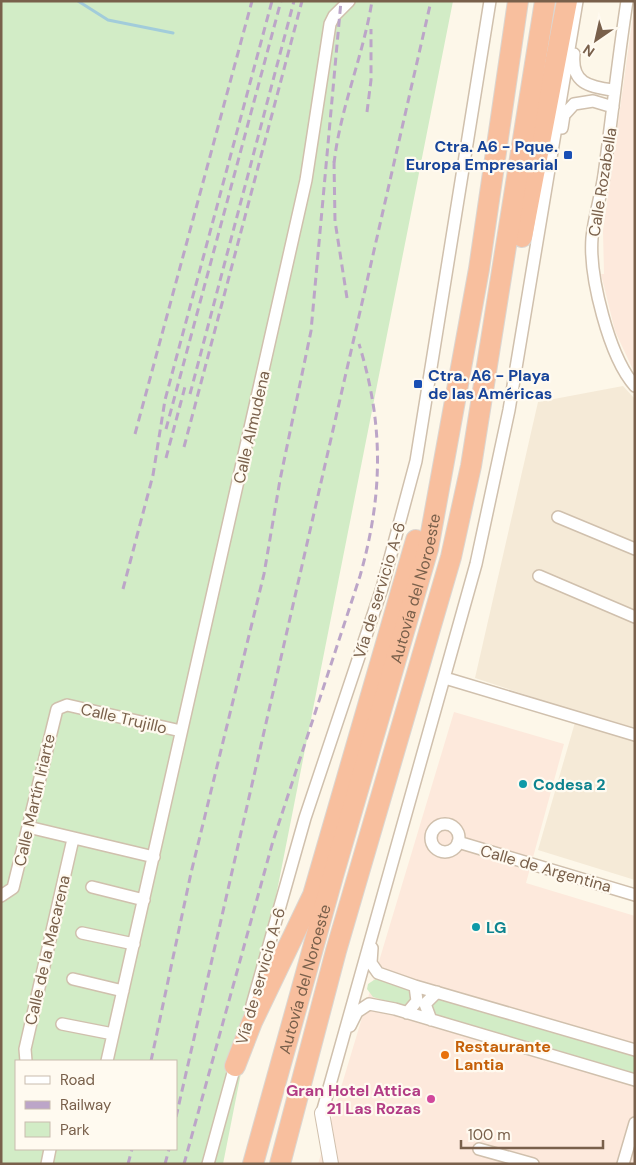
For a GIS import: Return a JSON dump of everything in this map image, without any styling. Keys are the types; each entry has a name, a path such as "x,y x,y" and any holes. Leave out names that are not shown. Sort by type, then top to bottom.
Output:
{"highway":[{"name":"Autovía del Noroeste","path":"253,1164 330,885 428,549 479,269 518,1"},
{"name":"Autovía del Noroeste","path":"280,1164 336,951 451,558 471,466 545,1"},
{"path":"451,558 473,510 484,462 514,281 567,1"},
{"path":"234,1066 252,1022 313,895 416,542 436,450 459,317 479,269"}],"street":[{"name":"Calle Almudena","path":"107,1060 306,180 330,24 334,16 349,1"},
{"name":"Vía de servicio A-6","path":"208,1164 305,818 384,580 416,461 490,1"},
{"path":"578,1 572,67 581,81 593,88 613,90"},
{"path":"331,1164 322,1113 338,1050 476,564 509,410 578,1"},
{"name":"Calle Rozabella","path":"628,1 613,90 613,107 592,239 596,288 607,332 635,386"},
{"path":"539,227 564,116 574,104 593,101 613,107"},
{"path":"558,517 635,550"},
{"path":"539,576 635,617"},
{"path":"445,678 635,735"},
{"name":"Calle Trujillo","path":"67,705 181,731"},
{"name":"Calle Martín Iriarte","path":"1,896 14,888 54,714 60,706 67,705"},
{"path":"28,828 154,857"},
{"name":"Calle de la Macarena","path":"26,1060 25,1050 73,839"},
{"name":"Calle de Argentina","path":"458,842 635,894"},
{"path":"92,887 144,900"},
{"path":"373,926 371,963 378,973 414,986 635,1050"},
{"path":"82,933 134,944"},
{"path":"73,979 123,990"},
{"path":"407,1013 417,1001 414,986"},
{"path":"430,1020 425,1004 437,992"},
{"path":"338,1050 357,1012 369,1004 407,1013 635,1080"},
{"path":"62,1024 114,1034"},
{"path":"623,1164 635,1123"},
{"path":"479,1149 533,1164"},
{"path":"47,1164 50,1150"}],"shaded area":[{"path":"635,1 635,374 615,331 601,274 604,274 603,231"},
{"path":"623,386 635,399 635,880 538,850 578,712 475,678 538,402"},
{"path":"454,712 564,744 526,883 635,916 635,1164 318,1164"}],"green space":[{"path":"1,1 453,1 223,1164 1,1164"},
{"path":"377,978 635,1055 635,1075 373,997 367,989 368,984"}],"waterway":[{"path":"78,1 108,20 173,33"}],"railway":[{"path":"135,434 252,1"},
{"path":"123,589 153,475 165,400 272,1"},
{"path":"166,429 281,1"},
{"path":"190,394 294,1"},
{"path":"184,447 302,1"},
{"path":"151,1060 191,873 264,574 280,480 311,331 341,1"},
{"path":"334,164 341,123 372,1"},
{"path":"178,1108 431,1"},
{"path":"367,112 371,80 371,29"},
{"path":"334,161 335,221 347,298"},
{"path":"184,1164 273,841 360,576 368,546 376,488 376,432 373,403 359,344"},
{"path":"166,458 186,383"},
{"path":"128,1164 132,1150"},
{"path":"165,1164 169,1150"}],"place":[{"name":"Ctra. A6 - Pque. Europa Empresarial","path":"568,155"},
{"name":"Ctra. A6 - Playa de las Américas","path":"418,384"},
{"name":"Codesa 2","path":"523,784"},
{"name":"LG","path":"476,927"},
{"name":"Restaurante Lantia","path":"445,1055"},
{"name":"Gran Hotel Attica 21 Las Rozas","path":"431,1099"}]}
